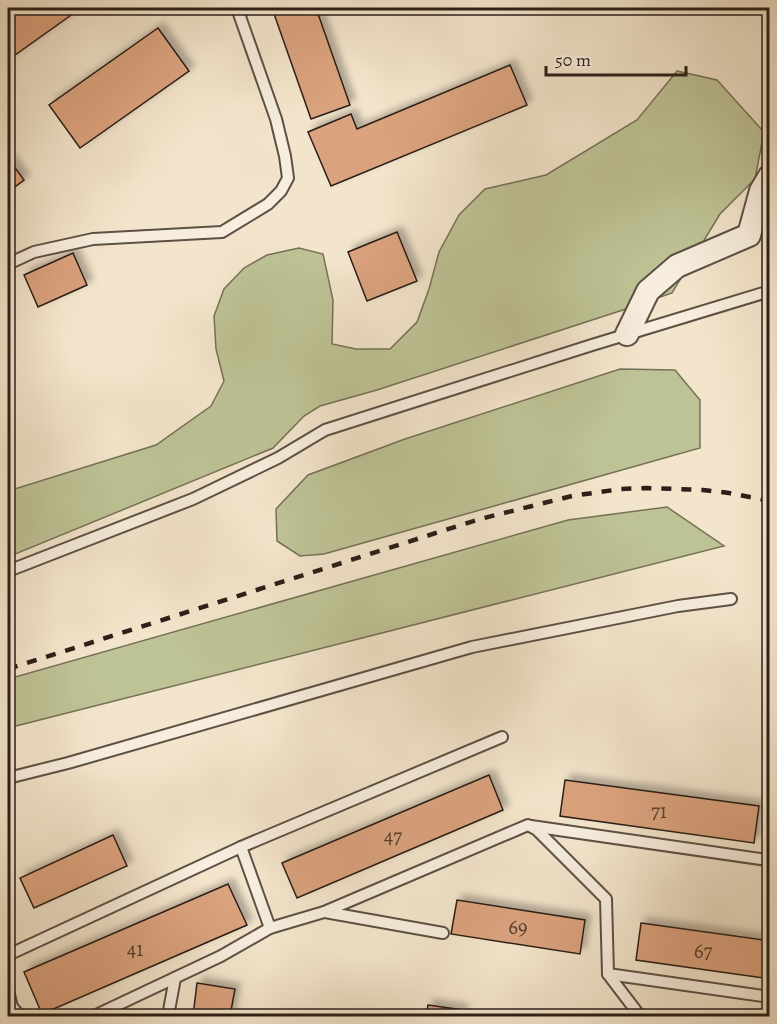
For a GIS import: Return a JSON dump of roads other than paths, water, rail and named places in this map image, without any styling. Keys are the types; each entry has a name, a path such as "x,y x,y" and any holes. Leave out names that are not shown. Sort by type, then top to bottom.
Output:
{"street":[{"path":"627,334 648,291 678,266 750,235 761,191 770,176"}],"lane":[{"path":"8,264 34,252 93,239 222,232 268,204 281,191 288,178 285,156 276,119 237,8"},
{"path":"8,571 193,499 278,458 325,430 770,291"},
{"path":"8,778 79,760 472,647 678,606 731,599"},
{"path":"8,955 241,847 502,737"},
{"path":"528,825 537,830 606,899 608,974 640,1017"},
{"path":"94,1017 221,956 270,928 324,912 528,825 767,860"},
{"path":"241,847 270,928"},
{"path":"324,912 443,933"},
{"path":"608,974 770,997"},
{"path":"168,1017 175,978"},
{"path":"8,990 12,1007 20,1017"}],"railway":[{"path":"8,669 480,519 572,496 647,488 703,490 770,501"}]}
